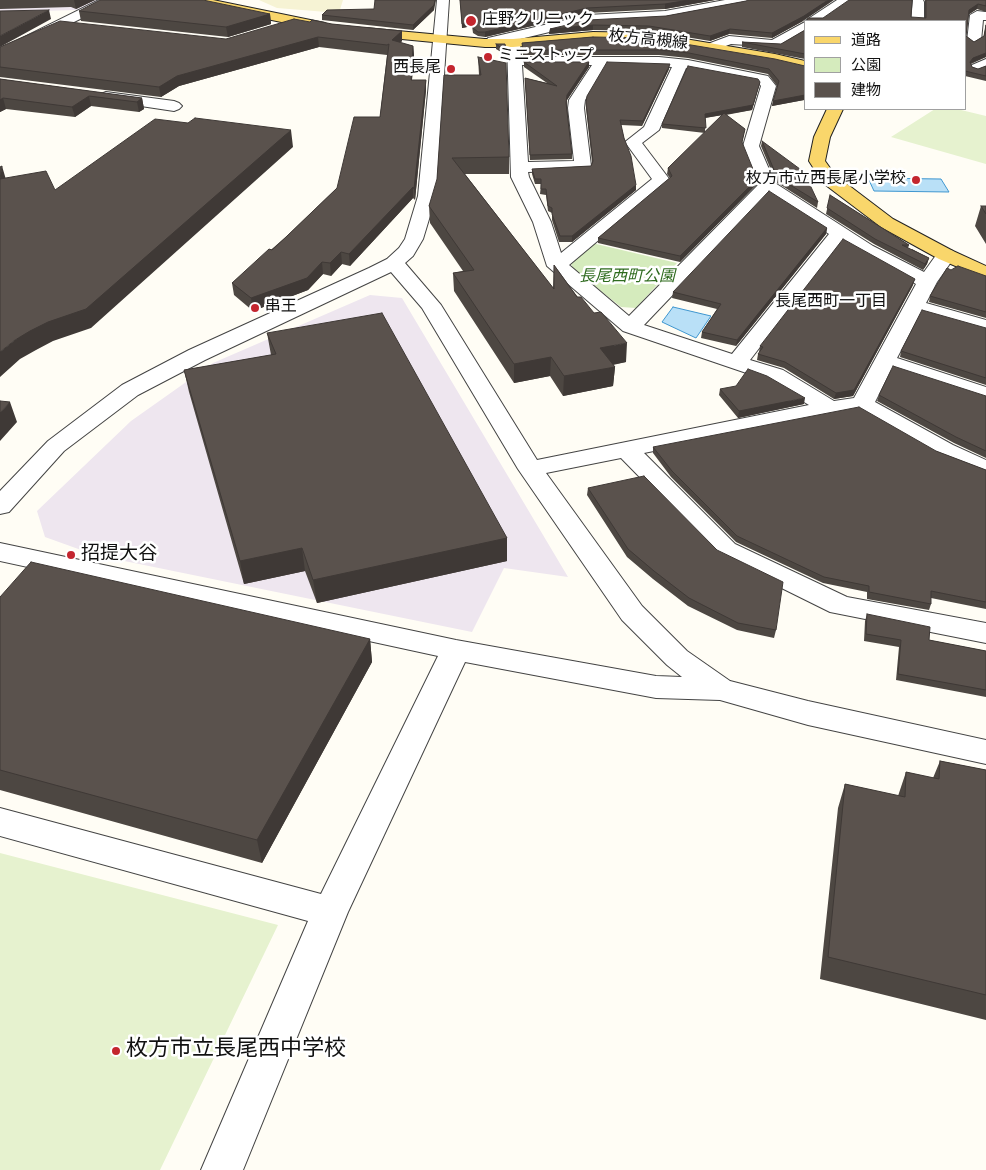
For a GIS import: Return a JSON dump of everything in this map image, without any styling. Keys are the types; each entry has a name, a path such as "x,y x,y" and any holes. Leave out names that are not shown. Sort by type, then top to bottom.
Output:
{"main road":[{"name":"枚方高槻線","path":"194,0 296,22 347,30 486,43 514,52 620,35 668,40 804,65"},
{"path":"836,110 822,137 817,161 829,179 887,223 946,255 986,273"}],"street":[{"path":"0,54 56,19 80,13 109,0"},
{"path":"0,506 56,446 130,390 197,355 394,263 406,252 414,238 427,196 442,0"},
{"path":"486,43 499,38 587,19 665,15 745,0"},
{"path":"814,20 846,0"},
{"path":"918,2 918,20"},
{"path":"662,3 683,12"},
{"path":"975,41 977,16 986,16"},
{"path":"56,19 86,27"},
{"path":"271,31 296,22"},
{"path":"710,48 729,40 774,44 804,26"},
{"path":"830,408 775,375 630,327 554,262 542,222 520,177 514,52 602,61 681,63 762,79 770,86 751,146 767,186 866,250 927,282"},
{"path":"520,167 583,166 576,108 577,100 602,61"},
{"path":"558,265 661,180 633,142 651,130 681,63"},
{"path":"87,95 174,106"},
{"path":"630,327 767,186"},
{"path":"736,363 839,233"},
{"path":"862,404 927,282 946,255"},
{"path":"394,263 431,305 530,469 632,613 677,658 720,689"},
{"path":"915,306 986,327"},
{"path":"885,361 986,394"},
{"path":"530,469 830,408 862,404 944,450 986,469"},
{"path":"626,449 726,550 840,605 986,633"},
{"path":"0,552 456,650 656,687 720,689 808,712 986,752"},
{"path":"222,1170 330,912 456,650"},
{"path":"0,822 330,912"}],"shaded area":[{"path":"0,0 102,0 77,10 0,12"},
{"path":"259,0 343,0 339,13 277,8"},
{"path":"370,295 402,298 568,577 504,568 472,632 95,555 45,537 37,511 131,421 213,363"}],"green space":[{"path":"933,110 961,110 986,116 986,164 891,137"},
{"name":"長尾西町公園","path":"592,243 677,263 636,308 621,307 573,269 571,263"},
{"name":"枚方市立長尾西中学校","path":"0,853 278,925 160,1170 0,1170"}],"water":[{"path":"868,178 941,179 949,192 874,191"},
{"path":"673,307 711,316 696,338 662,322"}],"building":[{"path":"100,0 203,0 270,14 226,27 79,11"},
{"path":"375,0 435,0 434,5 413,25 322,15 327,10 374,9"},
{"path":"460,0 689,0 665,4 587,8 485,32 478,32 473,28 472,22 462,24"},
{"path":"748,0 828,0 804,16 772,33 730,29 710,36 649,26 593,25 550,29 588,20 666,16"},
{"path":"849,0 912,0 911,17 926,18 926,0 986,0 986,6 978,4 969,10 966,36 966,20 807,20 808,18 823,18"},
{"path":"49,10 0,36 0,11"},
{"path":"294,19 402,31 392,40 413,46 411,80 426,80 414,189 413,187 349,254 341,252 330,263 322,262 307,278 251,298 232,283 269,249 272,250 337,188 354,117 380,117 389,44 318,37 177,76 159,87 0,67 0,47 60,21 226,39"},
{"path":"986,25 986,53 973,58 970,62 972,67 978,69 986,66 986,76 966,71 966,36 974,42 984,36"},
{"path":"804,31 804,54 742,42 781,44"},
{"path":"593,37 649,38 775,59 804,66 804,95 773,101 779,81 769,69 689,53 659,50 523,50 522,43"},
{"path":"496,44 505,44 506,51"},
{"path":"478,57 506,63 509,157 452,158 554,289 554,265 577,297 581,297 594,313 601,312 627,343 600,348 615,367 564,376 551,357 514,364 453,273 474,270 429,206 437,179 444,75 481,75"},
{"path":"524,62 589,62 567,95 566,103 572,154 530,155 525,78 557,86"},
{"path":"607,62 670,64 643,121 620,120 631,156 636,185 572,236 560,236 552,214 552,208 548,206 546,189 541,189 541,179 535,179 532,169 591,166 593,161 586,103 587,96"},
{"path":"688,66 758,79 760,82 753,105 705,114 706,128 662,124"},
{"path":"0,79 142,98 137,102 89,96 72,107 3,98 0,100"},
{"path":"724,113 745,129 742,142 757,179 680,256 598,238 672,176 668,168"},
{"path":"195,118 291,130 86,309 48,322 30,331 0,352 0,179 46,171 55,190 155,119 188,123"},
{"path":"762,141 804,172 818,202 777,177"},
{"path":"769,191 827,228 737,340 702,332 721,304 673,292"},
{"path":"830,195 909,245 902,245 929,258 925,264 875,239 827,208"},
{"path":"981,206 986,206 986,214"},
{"path":"843,239 915,279 854,390 836,393 785,362 758,354 763,347 760,346"},
{"path":"958,266 986,276 986,312 930,296 947,268 951,270"},
{"path":"922,310 986,328 986,378 901,351"},
{"path":"382,313 507,538 313,580 302,548 240,561 184,370 276,354 267,333"},
{"path":"893,366 986,396 986,451 956,437 879,395"},
{"path":"748,369 767,376 805,398 739,411 720,389 736,386"},
{"path":"0,401 10,402 0,413"},
{"path":"859,407 936,451 986,470 986,602 931,591 931,604 869,592 869,586 824,577 737,536 672,471 653,447"},
{"path":"644,476 717,550 783,582 776,630 738,623 689,598 628,549 588,488"},
{"path":"31,562 370,639 257,840 0,770 0,597"},
{"path":"867,614 930,627 929,640 986,651 986,690 898,674 901,640 866,634"},
{"path":"940,761 986,770 986,995 828,957 845,784 905,797 906,772 939,779"}],"place":[{"name":"庄野クリニック","path":"471,21"},
{"name":"ミニストップ","path":"488,57"},
{"name":"西長尾","path":"451,69"},
{"name":"枚方市立西長尾小学校","path":"916,180"},
{"name":"串王","path":"255,308"},
{"name":"招提大谷","path":"71,555"},
{"name":"枚方市立長尾西中学校","path":"116,1051"}],"district":[{"name":"長尾西町一丁目","path":"831,303"}]}
